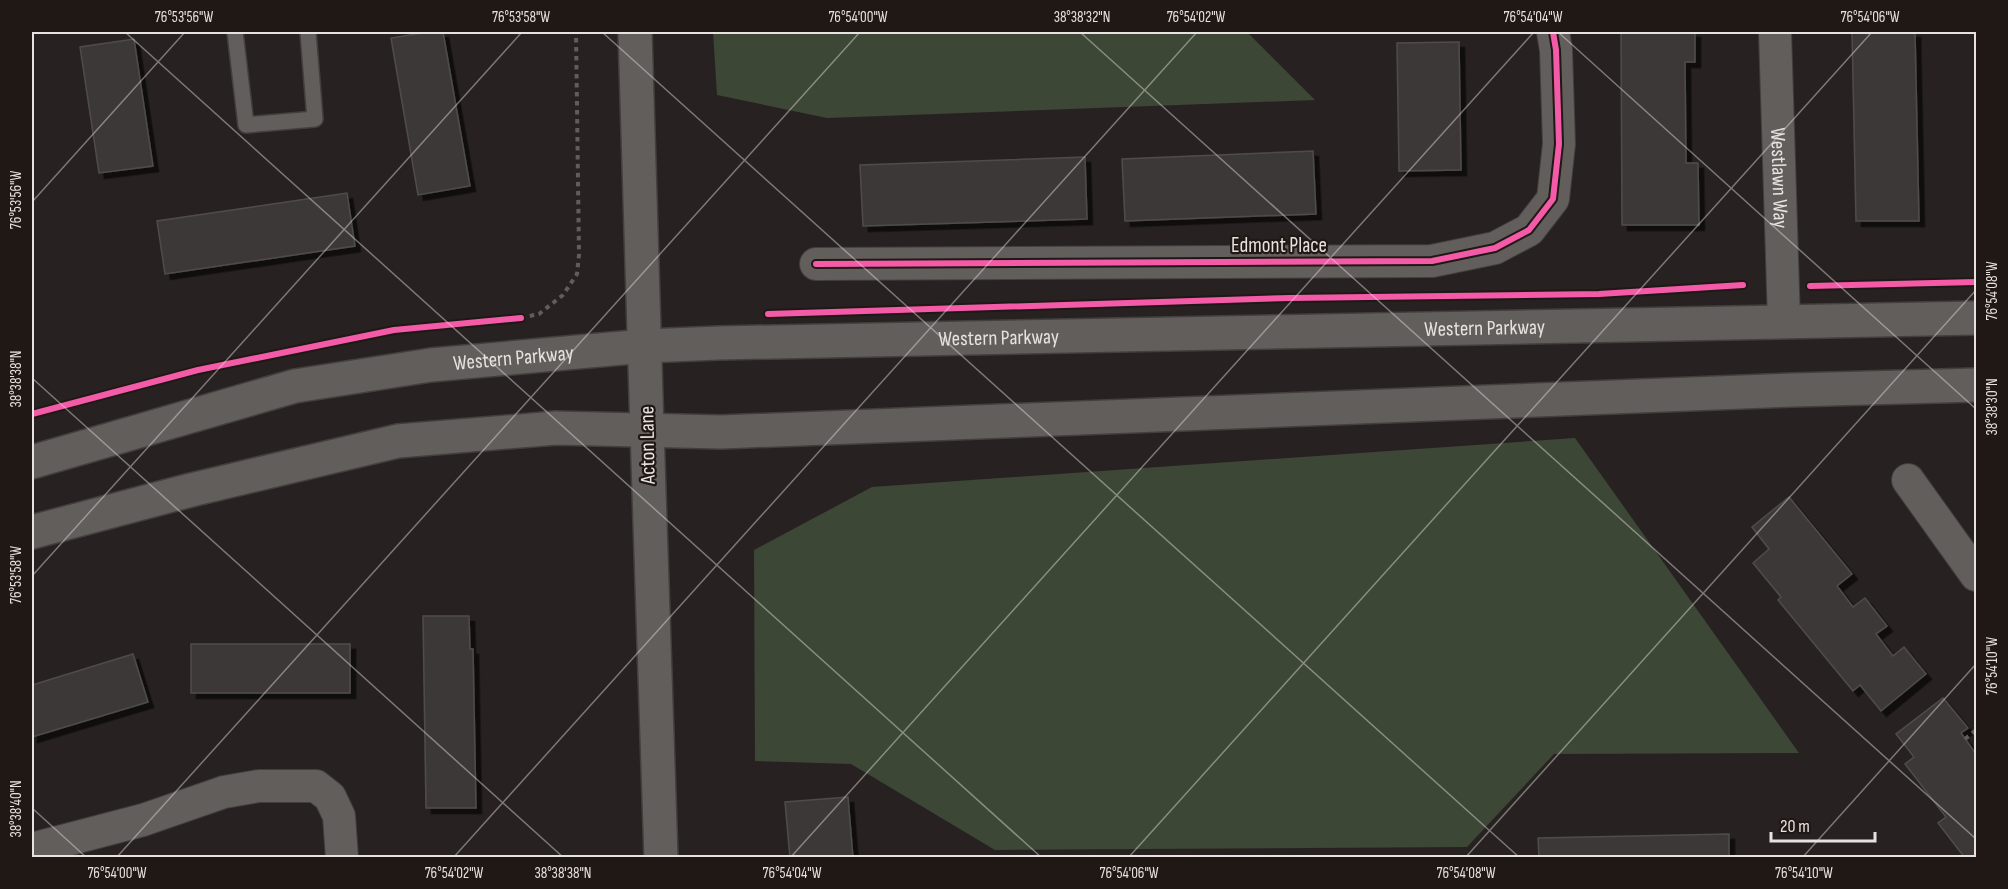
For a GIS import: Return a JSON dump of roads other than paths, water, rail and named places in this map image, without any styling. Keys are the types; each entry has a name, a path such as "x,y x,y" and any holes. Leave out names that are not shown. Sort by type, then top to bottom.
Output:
{"main road":[{"name":"Acton Lane","path":"635,32 661,858"},
{"name":"Western Parkway","path":"32,462 295,386 431,365 645,346 1977,318"},
{"path":"32,532 191,490 398,441 556,428 721,432 1793,390 1977,385"}],"street":[{"name":"Edmont Place","path":"816,264 1432,261 1495,248 1529,230 1553,199 1559,144 1556,50 1553,32"},
{"name":"Westlawn Way","path":"1775,32 1784,322"},
{"path":"1908,480 1977,574"},
{"path":"32,849 143,820 224,792 259,786 315,786 330,797 339,816 342,858"}],"lane":[{"path":"235,32 246,125 315,119 308,32"}]}
